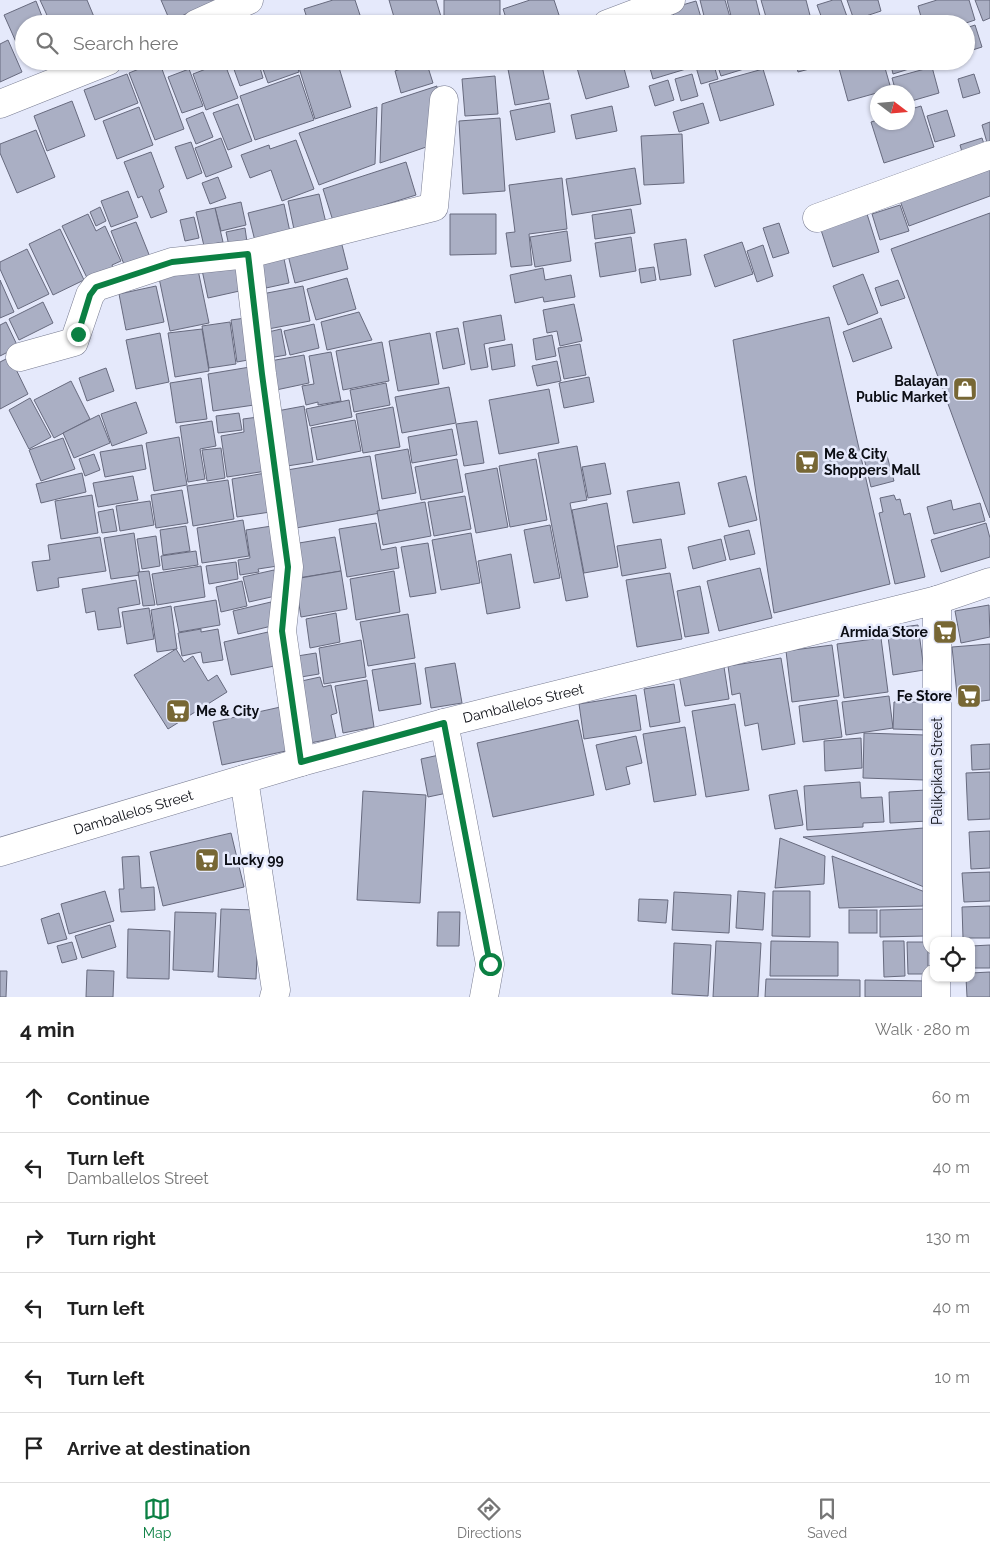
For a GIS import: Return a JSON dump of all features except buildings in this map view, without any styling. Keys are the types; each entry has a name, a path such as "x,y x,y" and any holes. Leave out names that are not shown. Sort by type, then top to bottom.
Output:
{"street":[{"path":"216,15 249,0"},
{"path":"631,15 671,0"},
{"path":"0,104 85,70"},
{"path":"20,357 74,342 90,295 96,287 172,262 248,254 434,207 444,100"},
{"path":"817,218 990,155"},
{"path":"248,254 263,384 288,567 282,631 301,762"},
{"name":"Damballelos Street","path":"0,852 301,762 444,723 937,600 990,582"},
{"name":"Palikpikan Street","path":"936,937 937,600"},
{"path":"444,723 490,964 484,997"},
{"path":"244,779 276,990 274,997"},
{"path":"936,982 936,997"}],"place":[{"name":"Balayan Public Market","path":"965,389"},
{"name":"Me & City Shoppers Mall","path":"807,462"},
{"name":"Armida Store","path":"945,632"},
{"name":"Fe Store","path":"969,696"},
{"name":"Me & City","path":"178,711"},
{"name":"Lucky 99","path":"207,860"}],"route":[{"path":"78,334 90,295 96,287 172,262 248,254 288,567 282,631 301,762 444,723 490,964"}]}
